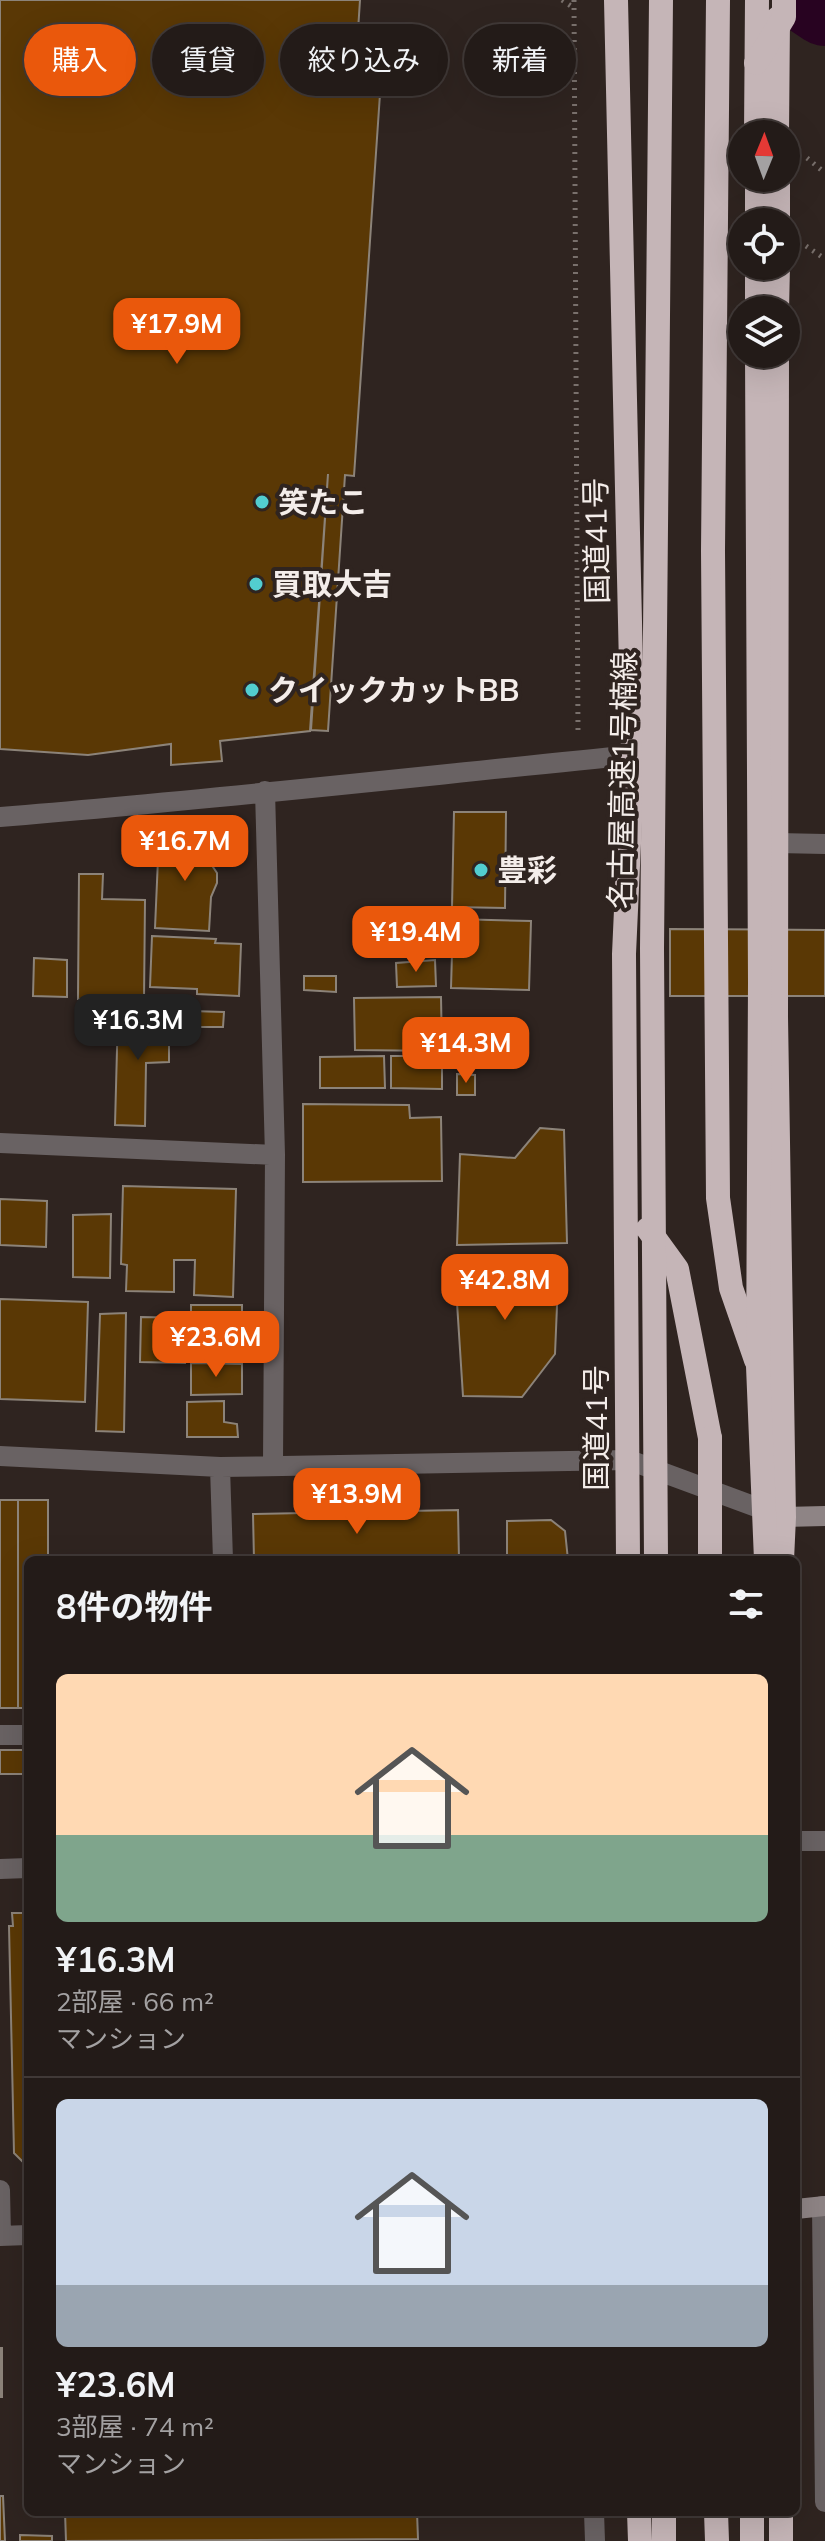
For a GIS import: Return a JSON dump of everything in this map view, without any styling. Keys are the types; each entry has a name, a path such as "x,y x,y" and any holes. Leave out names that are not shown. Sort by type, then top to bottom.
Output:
{"highway":[{"name":"名古屋高速1号楠線","path":"656,1556 652,948 661,0"},
{"path":"718,0 713,551 718,1198 731,1288 758,1366"},
{"path":"756,120 757,0"},
{"path":"756,63 784,17 781,0"},
{"path":"777,120 781,0"},
{"name":"国道41号","path":"616,10 633,755 624,954 628,1556"},
{"path":"757,368 758,1366 766,1556"},
{"path":"777,368 776,1017 782,1556"},
{"path":"624,954 636,981 643,1221 677,1269 710,1438 710,1556"},
{"path":"639,2516 640,2541"},
{"path":"664,2516 664,2541"},
{"path":"716,2516 717,2541"},
{"path":"752,2516 752,2541"},
{"path":"781,2516 781,2541"}],"street":[{"path":"0,817 173,803 633,755"},
{"path":"265,791 275,1155 273,1464"},
{"path":"777,843 825,844"},
{"path":"0,1143 275,1155"},
{"path":"0,1456 220,1467 629,1460 784,1517 825,1516"},
{"path":"220,1467 223,1556"},
{"path":"0,1735 24,1735"},
{"path":"800,1841 825,1841"},
{"path":"0,1869 24,1868"},
{"path":"0,2190 0,2236 24,2235"},
{"path":"800,2209 824,2206 825,2502"},
{"path":"594,2516 595,2541"}],"path":[{"path":"562,0 574,8"},
{"path":"574,0 578,761"}],"building":[{"path":"0,0 360,0 358,24 280,24 280,96 380,96 354,476 345,475 328,731 311,730 328,474 310,731 220,741 222,761 171,765 171,744 88,755 0,749"},
{"path":"454,812 506,812 505,908 452,907"},
{"path":"159,836 214,839 213,867 217,873 217,883 211,897 209,931 155,928"},
{"path":"79,874 103,874 102,899 145,900 144,1000 78,999"},
{"path":"453,919 531,921 529,990 451,988"},
{"path":"670,929 825,930 825,996 670,996"},
{"path":"152,936 216,939 215,943 241,944 239,996 197,994 197,989 150,987"},
{"path":"34,958 67,960 67,997 33,996"},
{"path":"435,960 436,986 397,987 396,963"},
{"path":"304,976 336,976 336,992 304,990"},
{"path":"441,997 442,1051 355,1050 354,998"},
{"path":"191,1011 224,1012 223,1027 191,1027"},
{"path":"118,1012 169,1014 169,1062 146,1063 145,1126 115,1125"},
{"path":"384,1056 385,1088 320,1088 320,1057"},
{"path":"391,1056 442,1056 442,1089 391,1088"},
{"path":"457,1074 475,1075 475,1095 457,1095"},
{"path":"303,1104 409,1105 410,1118 441,1117 442,1181 303,1182"},
{"path":"540,1128 564,1130 567,1243 457,1245 460,1154 515,1158"},
{"path":"123,1186 236,1189 233,1297 194,1295 195,1260 174,1260 174,1292 126,1291 127,1265 121,1264"},
{"path":"0,1199 47,1201 46,1247 0,1245"},
{"path":"111,1214 110,1278 73,1277 73,1215"},
{"path":"454,1256 559,1258 555,1354 522,1397 463,1396"},
{"path":"0,1299 88,1302 85,1402 0,1399"},
{"path":"191,1305 242,1305 242,1349 222,1348 221,1360 191,1360"},
{"path":"126,1313 124,1432 96,1431 100,1314"},
{"path":"141,1317 186,1318 185,1363 140,1362"},
{"path":"191,1363 242,1364 242,1394 191,1395"},
{"path":"224,1401 224,1422 237,1424 238,1437 187,1437 187,1402"},
{"path":"0,1500 18,1500 18,1708 0,1708"},
{"path":"18,1500 48,1500 48,1556 24,1556 24,1708 18,1708"},
{"path":"458,1510 459,1556 254,1556 253,1514"},
{"path":"551,1520 565,1531 568,1556 507,1556 507,1521"},
{"path":"0,1750 24,1750 24,1774 0,1774"},
{"path":"12,1913 24,1913 24,2163 14,2153 9,1926 13,1926"},
{"path":"2,2348 2,2397 0,2397"},
{"path":"0,2496 3,2496 5,2541 0,2541"},
{"path":"65,2516 417,2516 418,2539 66,2541"},
{"path":"20,2535 52,2536 52,2541 20,2541"}],"waterway":[{"path":"813,0 825,8"}],"place":[{"name":"笑たこ","path":"262,502"},
{"name":"買取大吉","path":"256,584"},
{"name":"クイックカットBB","path":"252,690"},
{"name":"豊彩","path":"481,870"}]}
